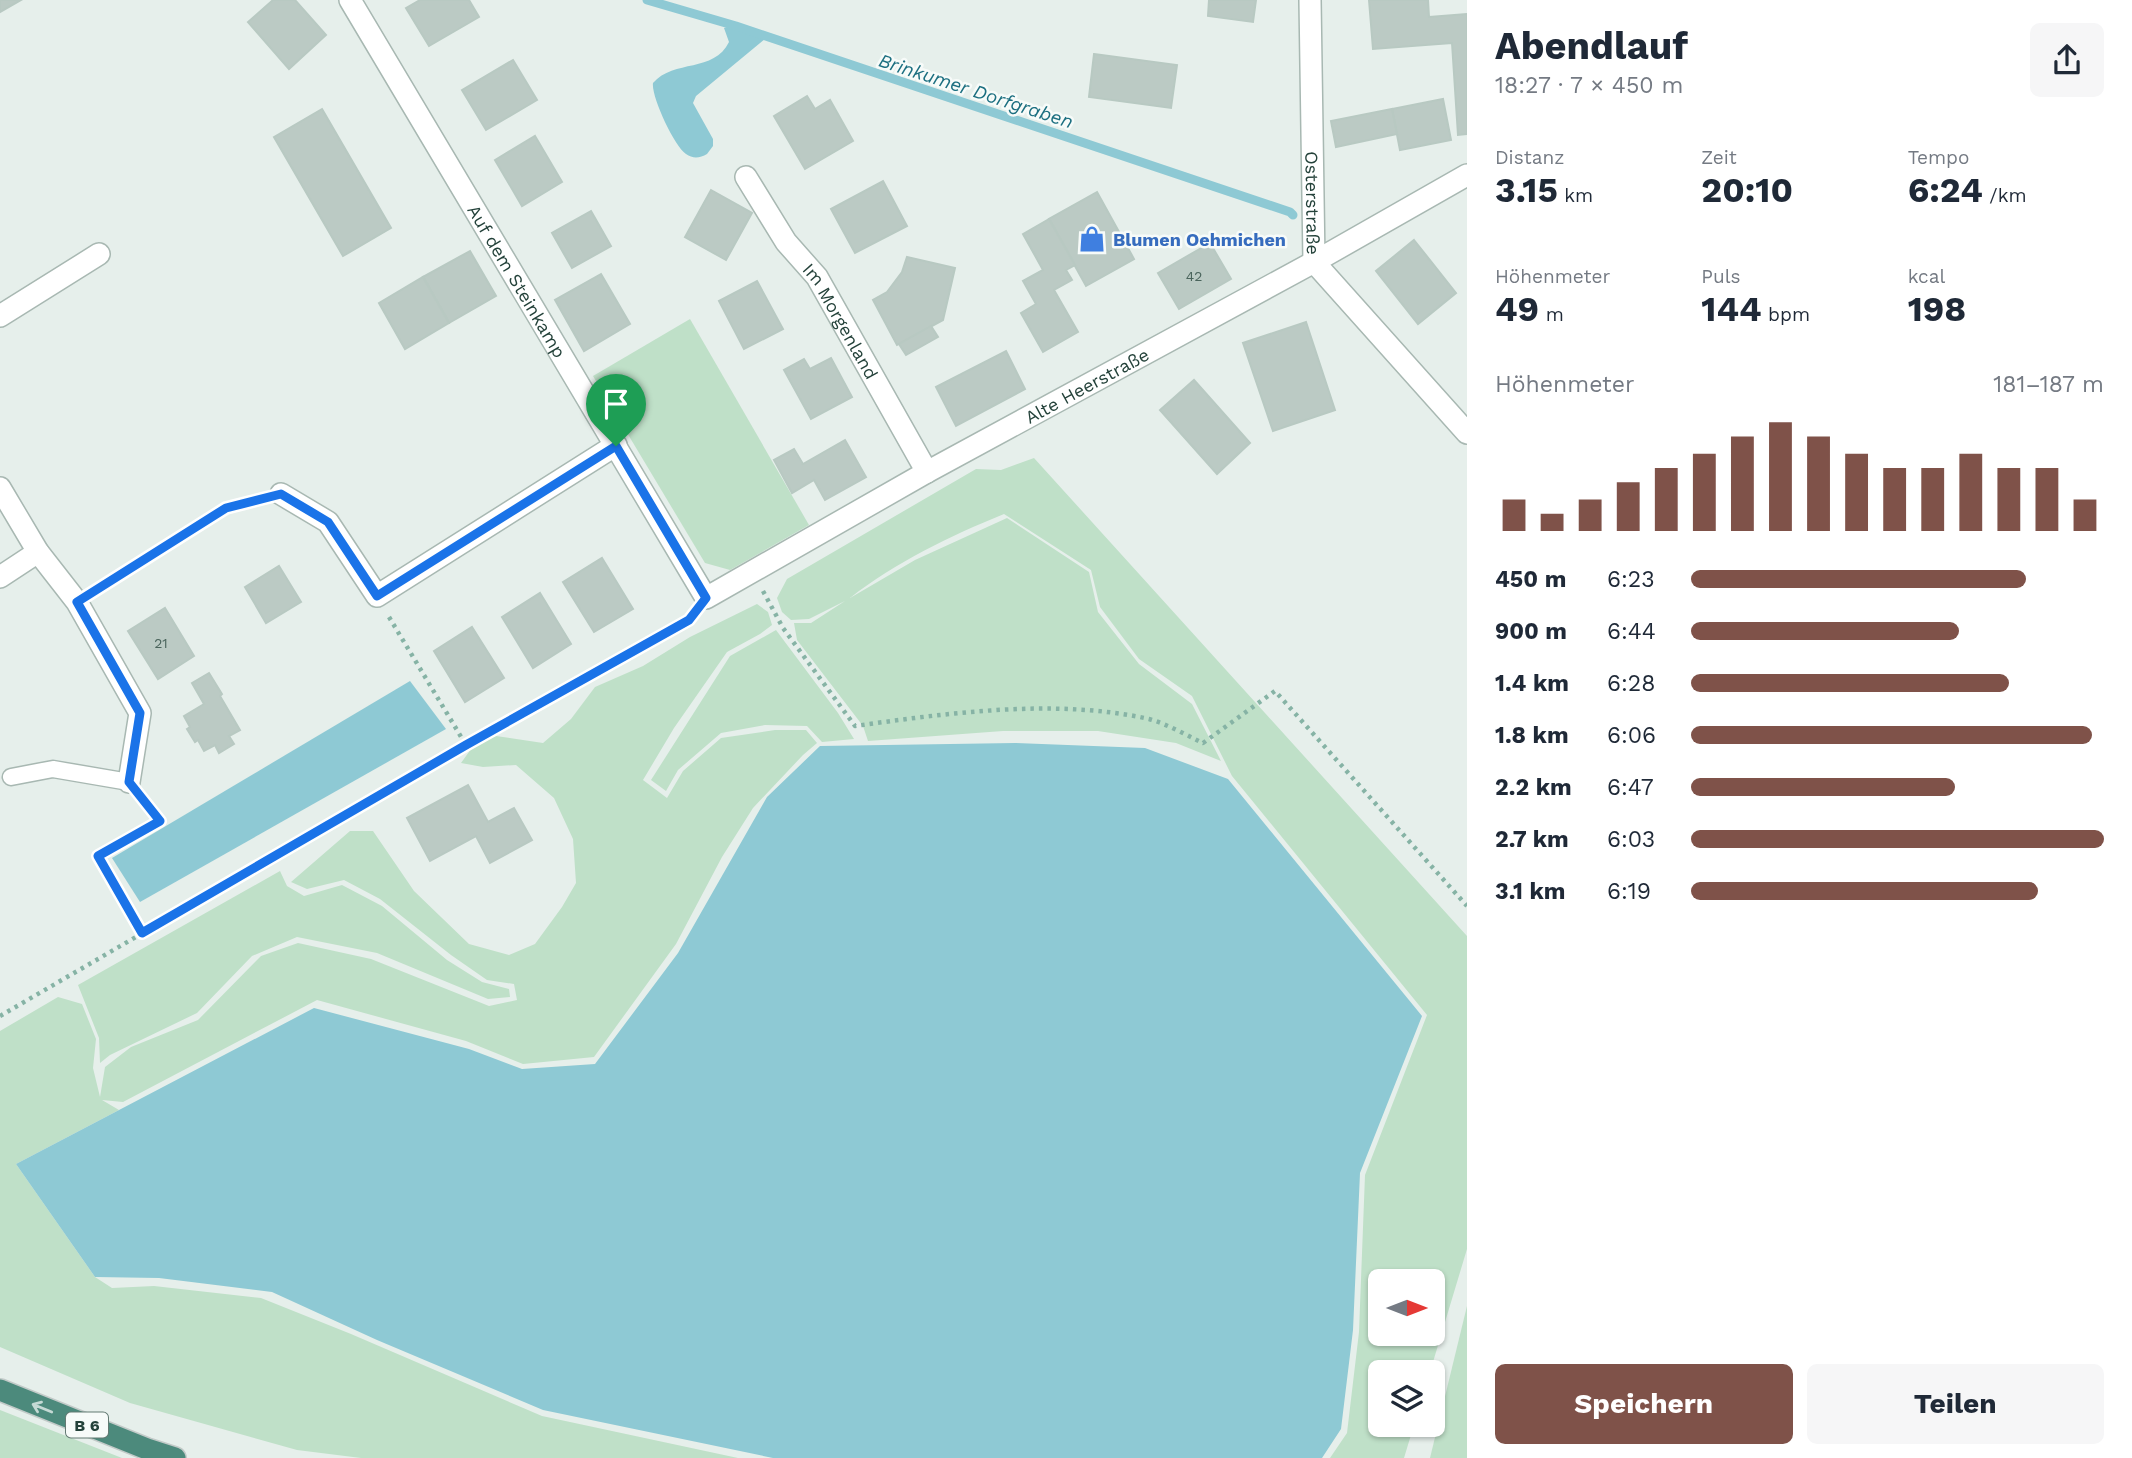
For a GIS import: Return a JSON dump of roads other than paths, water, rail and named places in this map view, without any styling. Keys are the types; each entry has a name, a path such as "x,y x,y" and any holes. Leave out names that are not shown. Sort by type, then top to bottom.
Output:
{"highway":[{"name":"B 6","path":"0,1390 175,1458"}],"street":[{"name":"Auf dem Steinkamp","path":"350,0 706,598"},
{"name":"Osterstraße","path":"1310,0 1314,262 1467,433"},
{"name":"Alte Heerstraße","path":"706,598 927,472 1314,262 1467,175"},
{"name":"Im Morgenland","path":"746,177 786,242 817,277 927,472"},
{"path":"0,316 99,254"},
{"path":"281,494 328,522 377,596 616,446"},
{"path":"0,488 38,552 77,602 140,713 129,782"},
{"path":"0,577 38,552"}],"lane":[{"path":"11,777 54,769 129,782"}],"water":[{"path":"724,28 765,39 696,96 693,103 713,139 713,146 707,154 691,157 681,149 670,131 659,109 653,83 672,71 704,62 722,52 729,42"},
{"path":"410,681 446,729 140,902 112,858"},
{"path":"1015,743 1145,748 1228,779 1422,1016 1360,1173 1353,1330 1341,1429 1322,1458 773,1458 543,1410 272,1292 159,1278 95,1277 16,1164 314,1008 469,1049 522,1069 595,1064 678,953 767,797 820,746"}],"waterway":[{"name":"Brinkumer Dorfgraben","path":"647,0 736,26 1293,215"}],"place":[{"name":"Blumen Oehmichen","path":"1092,239"}]}
